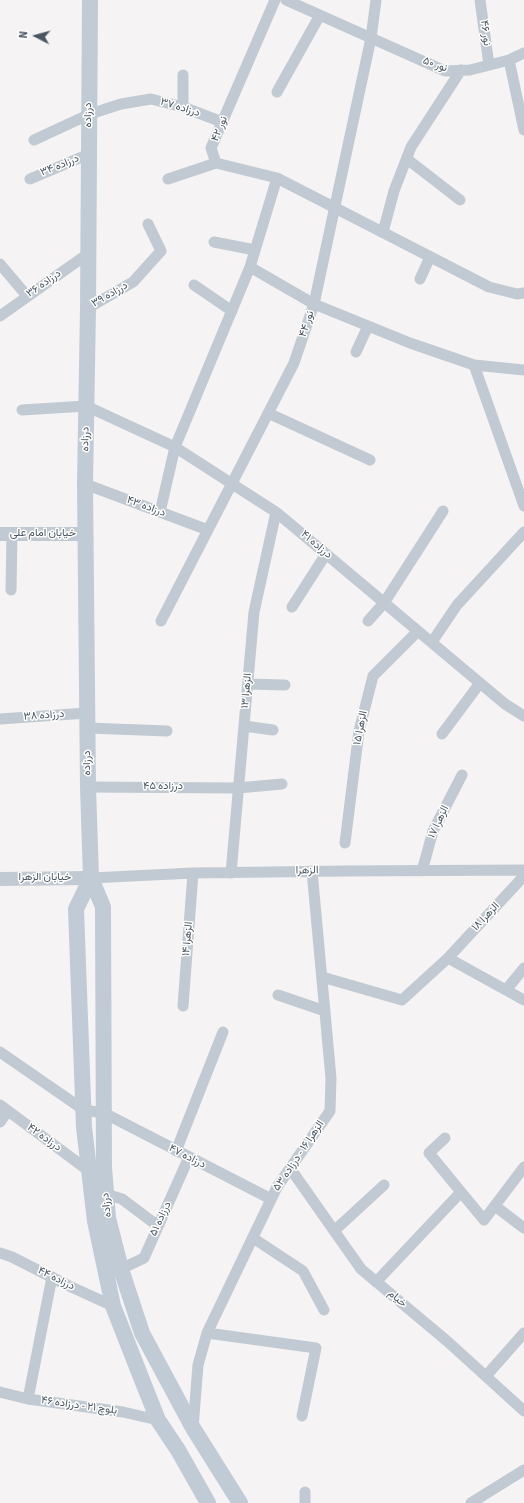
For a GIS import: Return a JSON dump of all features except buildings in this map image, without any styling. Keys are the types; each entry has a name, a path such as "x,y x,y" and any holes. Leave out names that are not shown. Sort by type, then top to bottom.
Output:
{"main road":[{"name":"درزاده","path":"90,0 89,253 85,484 88,787 91,878 103,907 104,1167 108,1218 121,1270 142,1333 193,1428 240,1503"},
{"name":"درزاده","path":"91,878 76,909 84,1110 95,1221 113,1306 158,1420 178,1450 208,1503"}],"street":[{"name":"نور ۴۲","path":"216,163 211,148 276,0"},
{"path":"286,0 371,38"},
{"name":"نور ۴۴","path":"161,621 294,364 314,304 371,38 376,0"},
{"name":"نور ۴۶","path":"480,0 489,65"},
{"path":"277,92 320,15"},
{"name":"نور ۵۰","path":"371,38 446,71 489,65 509,60 524,53"},
{"path":"509,60 524,130"},
{"path":"383,232 394,191 412,147 461,70"},
{"path":"183,75 183,107"},
{"name":"درزاده ۳۷","path":"34,140 90,114 121,104 151,99 183,107 222,122"},
{"name":"درزاده ۳۴","path":"30,179 89,154"},
{"path":"407,159 460,200"},
{"path":"168,179 216,163 277,178 489,288 517,294 524,293"},
{"path":"160,512 175,447 250,267 277,178"},
{"name":"درزاده ۳۹","path":"88,308 132,282 161,251 148,224"},
{"path":"214,242 255,250"},
{"name":"درزاده ۳۶","path":"0,316 89,253"},
{"path":"420,278 430,257"},
{"path":"0,264 27,296"},
{"path":"250,267 314,304 410,343 474,365 524,370"},
{"path":"194,285 232,312"},
{"path":"356,352 368,326"},
{"path":"474,365 524,506"},
{"path":"22,410 86,406"},
{"name":"درزاده ۴۱","path":"86,406 175,447 276,512 505,704 523,713"},
{"path":"268,413 370,460"},
{"name":"درزاده ۴۳","path":"85,484 208,530"},
{"path":"368,621 384,603 443,511"},
{"name":"الزهرا ۱۳","path":"231,873 254,612 276,512"},
{"path":"432,642 457,605 524,532"},
{"path":"6,534 11,590"},
{"name":"خیابان امام علی","path":"6,534 86,534"},
{"path":"292,607 326,554"},
{"name":"الزهرا ۱۵","path":"345,843 359,731 373,676 418,631"},
{"path":"442,734 480,683"},
{"path":"248,684 285,685"},
{"name":"درزاده ۳۸","path":"0,719 88,720 167,731"},
{"path":"244,726 273,730"},
{"name":"الزهرا ۱۷","path":"422,871 433,831 462,775"},
{"name":"درزاده ۴۵","path":"88,787 238,788 282,784"},
{"name":"الزهرا","path":"91,878 312,871 524,870"},
{"name":"الزهرا ۱۶ - درزاده ۵۳","path":"193,1428 198,1365 207,1333 277,1187 330,1111 332,1078 312,871"},
{"name":"الزهرا ۱۴","path":"183,1006 193,874"},
{"name":"الزهرا ۱۸","path":"322,977 402,1000 448,958 524,876"},
{"name":"خیابان الزهرا","path":"0,879 91,878"},
{"path":"448,958 524,1000"},
{"path":"506,990 524,968"},
{"path":"278,995 325,1011"},
{"path":"176,1151 223,1032"},
{"path":"0,1052 84,1110"},
{"path":"0,1122 4,1108"},
{"name":"درزاده ۴۲","path":"4,1108 89,1171"},
{"name":"درزاده ۴۷","path":"84,1110 104,1113 271,1200"},
{"path":"445,1138 429,1152 484,1220 524,1167"},
{"name":"درزاده ۵۱","path":"121,1270 144,1258 189,1157"},
{"name":"خیام","path":"290,1168 361,1269 448,1341 524,1411"},
{"path":"334,1231 384,1184"},
{"path":"376,1282 461,1192"},
{"path":"106,1194 122,1199 158,1226"},
{"path":"494,1206 524,1228"},
{"path":"252,1238 303,1271 324,1310"},
{"name":"درزاده ۴۴","path":"0,1253 12,1257 113,1306"},
{"path":"28,1399 52,1277"},
{"path":"207,1333 316,1348 302,1416"},
{"path":"486,1376 524,1333"},
{"name":"بلوچ ۲۱ - درزاده ۴۶","path":"0,1392 28,1399 122,1412 158,1420"},
{"path":"471,1503 524,1470"}]}
